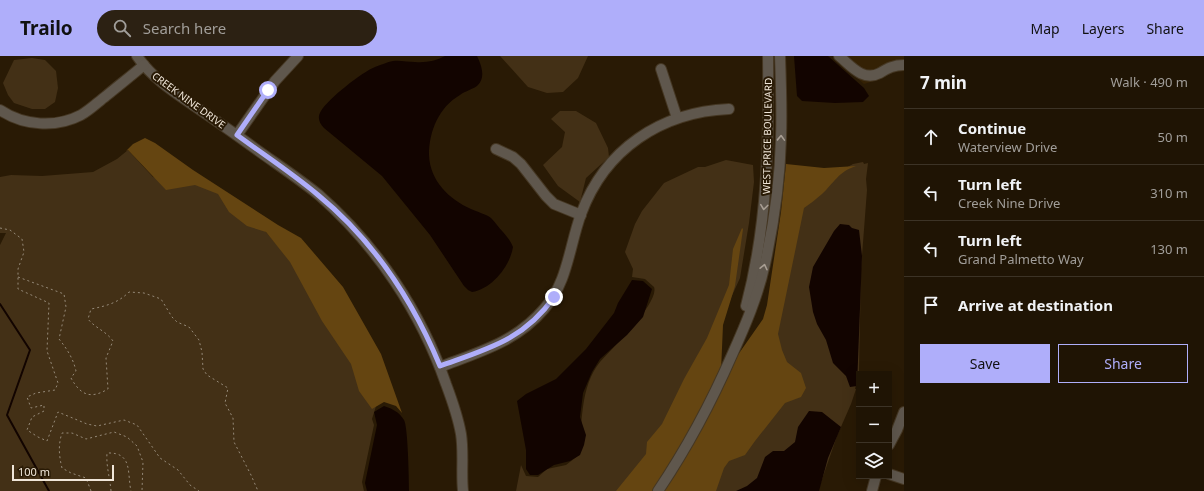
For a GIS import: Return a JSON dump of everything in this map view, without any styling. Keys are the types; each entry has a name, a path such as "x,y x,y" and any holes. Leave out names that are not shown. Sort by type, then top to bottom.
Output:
{"street":[{"name":"CREEK NINE DRIVE","path":"137,56 150,72 174,92 237,135 318,195 361,237 386,268 425,333 440,366 453,403 461,433 463,455 463,491"},
{"path":"237,135 275,81 298,56"},
{"name":"WEST PRICE BOULEVARD","path":"732,356 754,274 765,196 768,151 768,56"},
{"name":"WEST PRICE BOULEVARD","path":"658,491 678,462 715,394 749,318 759,287 765,264 772,222 781,139 780,56"},
{"path":"839,56 860,73 867,76 875,75 891,67 904,65"},
{"path":"0,110 17,119 39,124 58,123 82,114 92,108 144,65"},
{"path":"661,69 677,118"},
{"path":"440,366 505,341 515,336 537,318 550,302 561,282 581,215 590,194 598,180 618,156 652,129 677,118 711,110 729,109"},
{"path":"496,149 513,157 521,164 554,204 581,215"},
{"path":"890,443 904,412"},
{"path":"892,475 904,479"},
{"path":"872,491 875,479"}],"path":[{"path":"0,228 10,230 22,239 24,252 18,269 18,289 49,303 47,351 58,383 54,390 36,393 27,397 31,408 44,405 44,410 32,417 27,430 46,441 58,412 87,424 97,426 124,420 137,425 160,458 178,470 190,485 199,491"},
{"path":"18,277 64,294 66,307 59,339 67,348 74,362 76,370 71,378 77,389 86,394 98,395 108,389 106,358 113,341 108,334 94,326 88,319 91,310 107,306 121,299 129,292 144,293 161,298 172,317 177,322 189,327 199,340 202,352 203,369 207,375 228,388 225,403 233,418 234,442 258,491"},
{"path":"91,491 86,478 62,468 59,456 59,442 62,433 72,433 86,439 114,432 127,437 137,446 143,462 142,491"},
{"path":"111,491 107,453 114,453 123,457 128,465 131,491"}],"shaded area":[{"path":"445,56 477,56 481,67 482,78 478,85 462,94 446,106 437,120 429,146 430,164 433,173 442,188 455,200 491,218 509,239 513,247 508,262 499,276 486,286 472,292 464,286 430,235 382,176 324,128 319,118 320,113 325,106 338,93 362,74 375,67 393,61 427,62"},
{"path":"500,56 588,56 578,78 563,92 547,93 528,87"},
{"path":"794,56 828,56 864,88 869,96 863,102 835,103 802,101 797,96"},
{"path":"833,56 904,56 904,71 893,70 881,79 864,84"},
{"path":"32,58 45,60 56,71 58,88 55,102 45,109 32,109 14,103 8,95 3,83 14,60"},
{"path":"560,111 576,111 596,123 608,148 609,157 586,178 580,202 558,186 543,165 562,147 565,132 551,119"},
{"path":"145,138 155,143 193,170 278,225 301,238 343,287 381,354 402,413 396,406 384,402 372,409 359,391 351,364 322,321 290,262 266,232 247,226 229,212 218,194 195,185 166,190 128,150 126,151 133,144"},
{"path":"128,150 153,177 213,188 266,232 306,275 377,403 372,419 374,425 362,482 364,491 0,491 0,245 6,233 0,233 0,177 11,175 42,176 93,172 117,159"},
{"path":"726,160 753,165 754,182 740,278 725,311 630,491 516,491 521,465 526,476 538,477 547,469 566,465 579,455 585,394 593,372 600,362 624,337 650,303 654,294 654,287 645,279 632,277 633,269 625,252 635,224 642,211 664,183 698,167 705,167"},
{"path":"863,162 864,164 868,163 861,269 859,371 856,371 856,389 851,404 837,436 818,491 703,491 773,352 796,214 831,176 853,164"},
{"path":"786,164 824,168 856,166 840,175 822,194 804,208 778,334 787,362 801,373 806,388 801,397 785,403 745,455 729,461 724,468 716,491 662,491 735,359 763,319 767,305 781,212"},
{"path":"840,224 849,225 852,228 859,230 862,256 858,371 856,371 856,386 850,387 846,376 833,363 826,340 817,324 813,312 809,287 813,267 834,231"},
{"path":"742,228 735,286 723,325 721,371 711,392 674,459 653,491 616,491 646,454 647,442 662,424 684,379 707,338 729,285 733,249"},
{"path":"632,280 643,281 652,289 643,317 627,335 600,359 592,372 583,393 580,417 586,435 580,455 570,461 554,465 538,475 530,475 526,469 526,450 517,401 526,394 556,379 586,349 614,313 618,303"},
{"path":"384,406 398,413 404,420 408,454 409,491 367,491 365,483 377,425 374,412"},
{"path":"809,411 822,412 841,427 828,458 819,491 736,491 747,486 757,478 765,457 773,451 784,451 795,442 798,427"}],"waterway":[{"path":"0,304 30,350 7,415 49,491"}],"route":[{"path":"268,90 237,135 301,181 332,207 361,237 375,253 398,286 433,348 440,366 493,347 515,336 537,318 554,297"}]}
